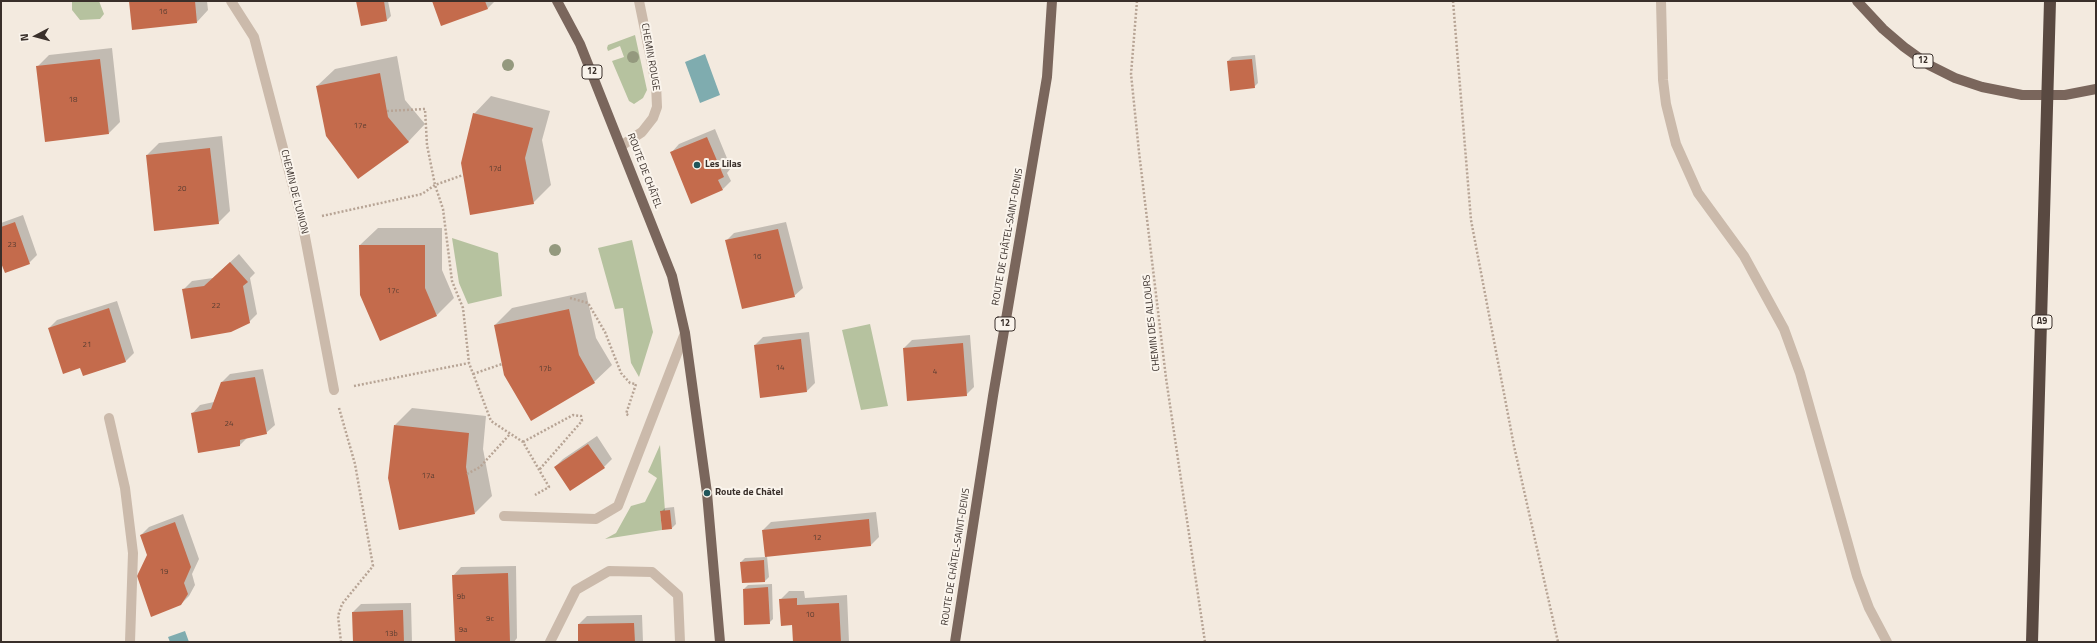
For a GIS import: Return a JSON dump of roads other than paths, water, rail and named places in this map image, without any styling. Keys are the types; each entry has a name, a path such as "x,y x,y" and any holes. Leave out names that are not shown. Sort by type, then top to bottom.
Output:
{"highway":[{"name":"A9","path":"2032,642 2050,1"}],"main road":[{"name":"ROUTE DE CHÂTEL","path":"557,1 580,44 672,276 685,333 707,493 720,642"},
{"name":"ROUTE DE CHÂTEL-SAINT-DENIS","path":"954,642 1046,77 1052,1"},
{"name":"12","path":"1857,1 1883,29 1929,65 1955,78 1982,87 2005,92 2035,95 2065,95 2096,89"}],"street":[{"name":"CHEMIN DE L'UNION","path":"231,1 254,37 302,221 334,390"},
{"name":"CHEMIN ROUGE","path":"621,146 642,132 653,118 657,107 656,84 639,1"},
{"path":"1661,1 1661,44 1664,92 1670,124 1676,144 1698,193 1744,256 1784,329 1800,373 1857,576 1869,608 1886,642"},
{"path":"504,516 596,519 618,506 685,333"},
{"path":"109,418 125,488 133,553 130,642"},
{"path":"550,642 576,590 609,571 652,572 678,595 680,642"}],"water":[{"path":"705,54 720,95 700,103 685,62"},
{"path":"185,631 189,642 170,642 168,637"}],"place":[{"name":"Les Lilas","path":"697,165"},
{"name":"Route de Châtel","path":"707,493"}]}
